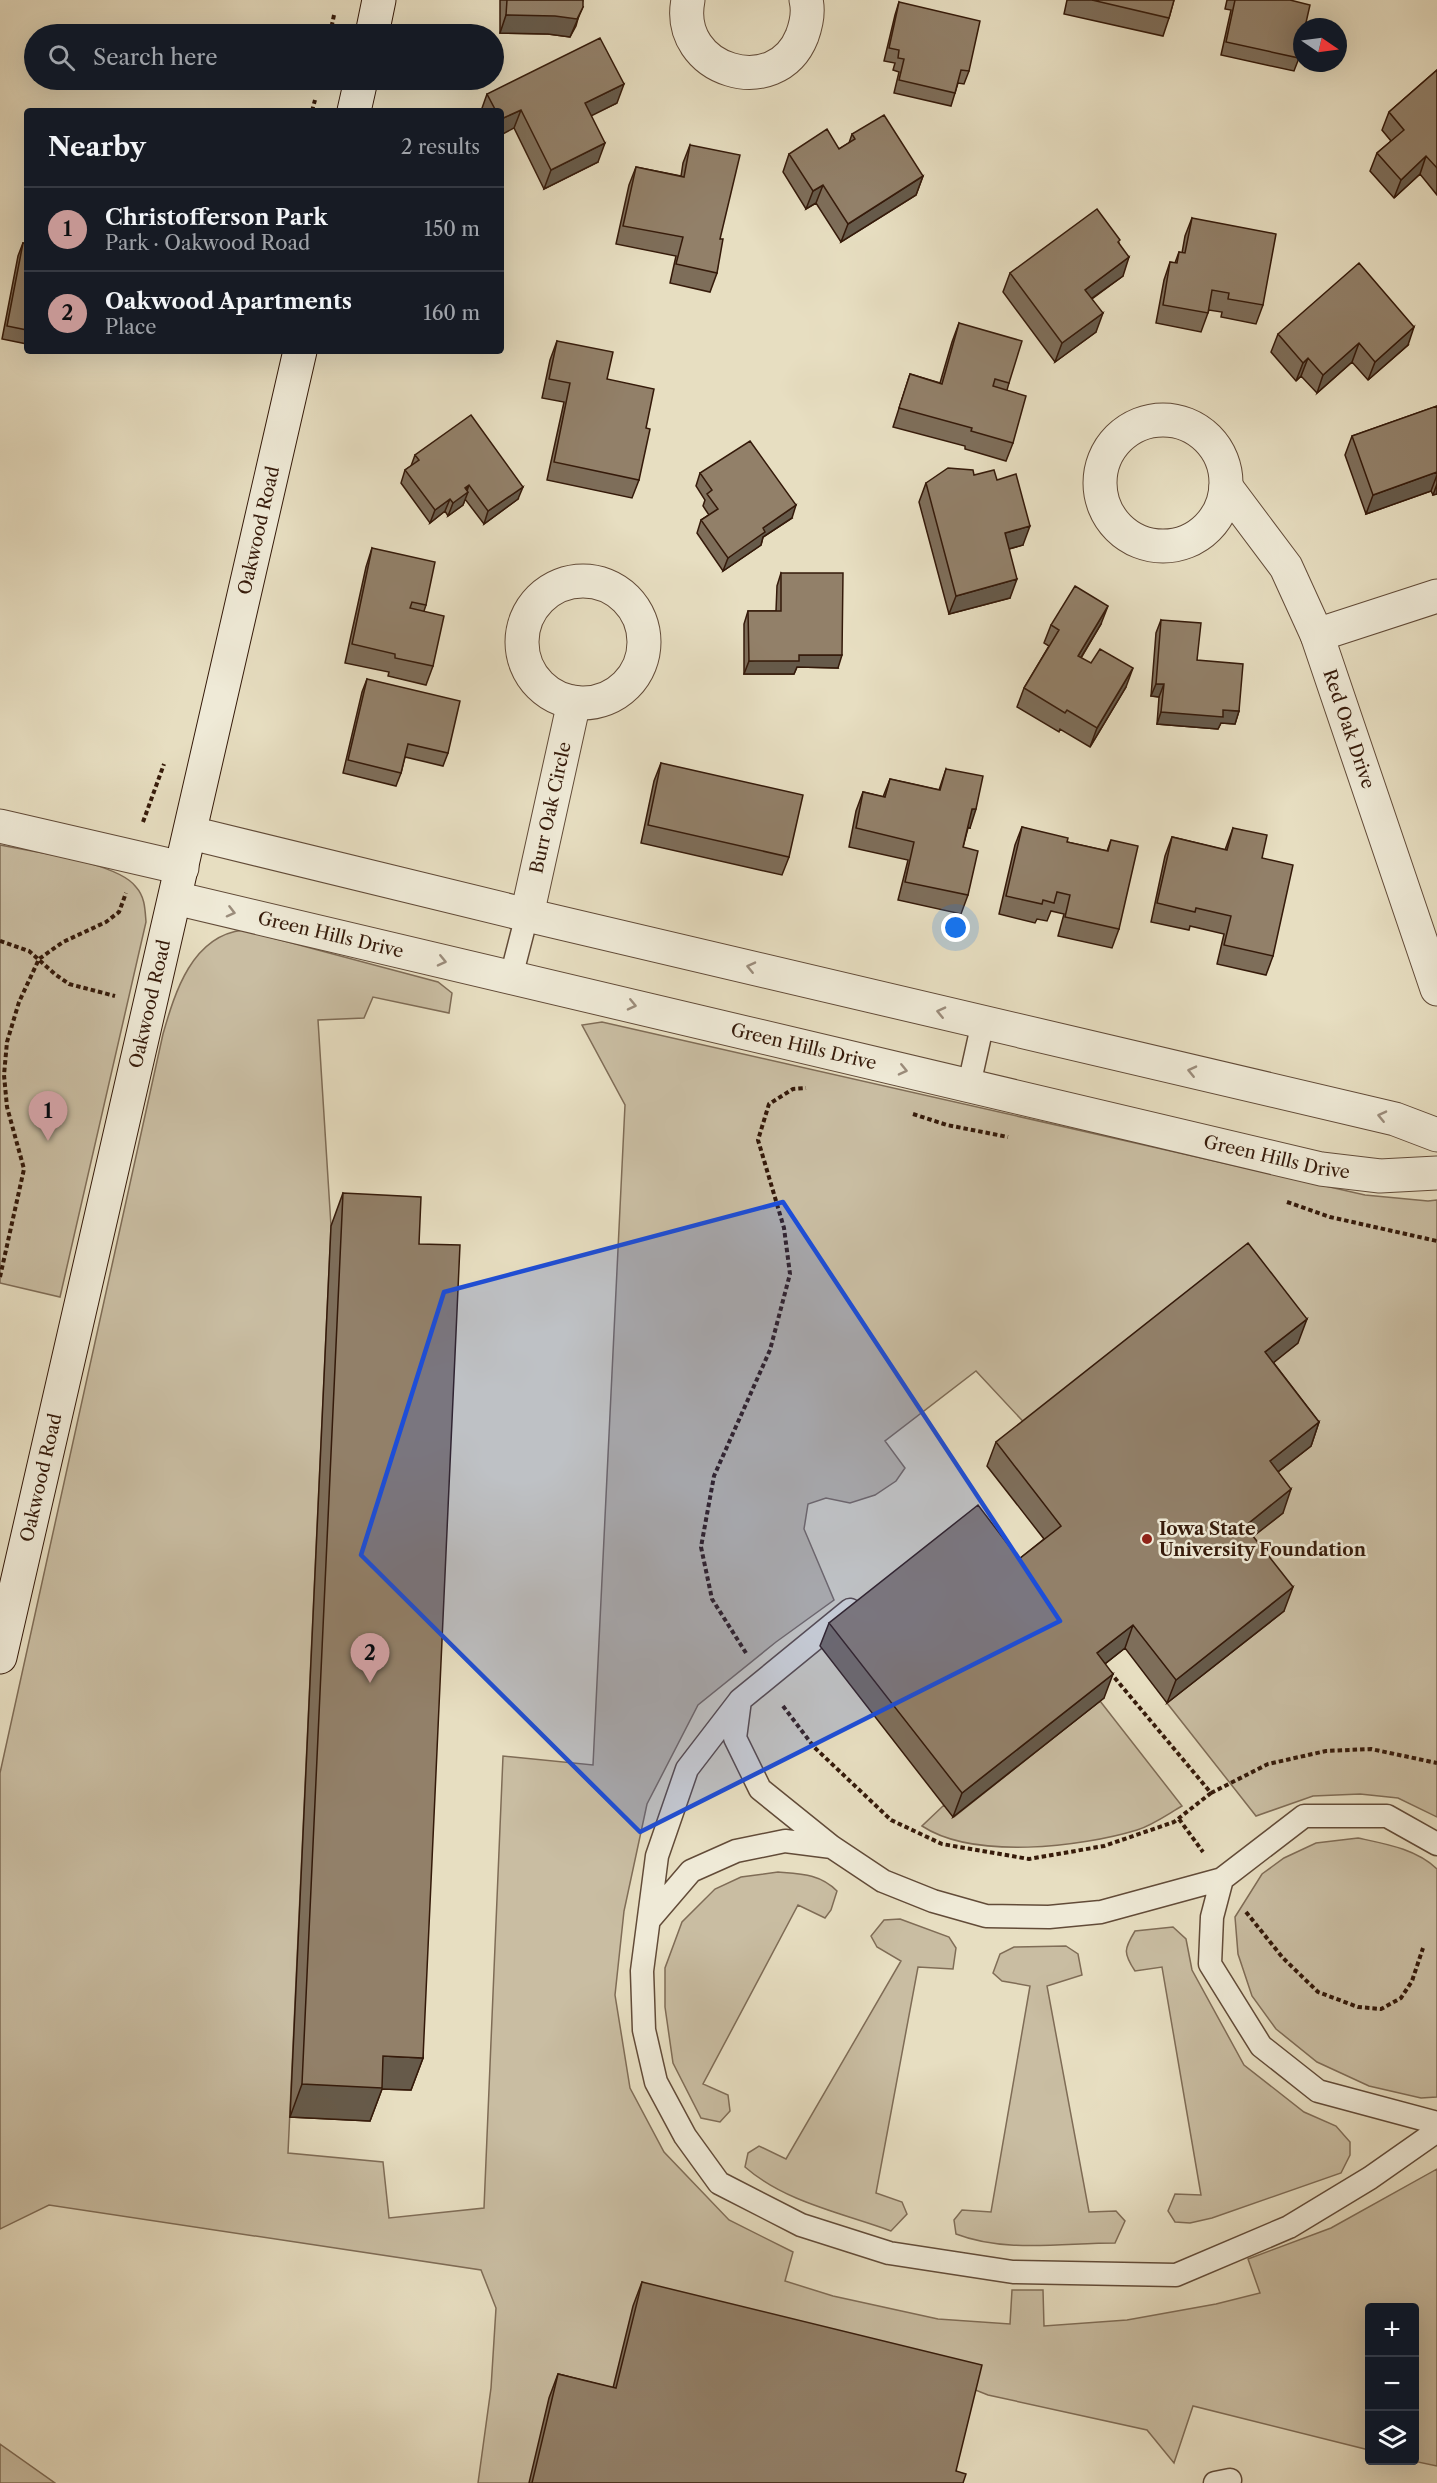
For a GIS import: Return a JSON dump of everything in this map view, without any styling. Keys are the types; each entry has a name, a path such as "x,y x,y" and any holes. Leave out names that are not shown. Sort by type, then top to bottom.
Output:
{"street":[{"path":"374,24 379,0"},
{"path":"688,0 686,10 689,31 699,50 715,64 735,72 754,73 772,68 788,57 800,42 806,25 806,0"},
{"path":"355,108 359,90"},
{"name":"Oakwood Road","path":"0,1657 299,354"},
{"name":"Red Oak Drive","path":"1226,487 1286,567 1317,635 1437,989"},
{"path":"1317,635 1437,596"},
{"name":"Burr Oak Circle","path":"527,915 574,702"},
{"name":"Green Hills Drive","path":"0,826 178,883 511,977 1321,1169 1380,1176 1437,1173"},
{"path":"191,832 527,915 1395,1119 1437,1135"}],"lane":[{"path":"511,977 527,915"},
{"path":"969,1085 983,1022"},
{"path":"863,1599 740,1700 687,1769 657,1856 642,1971 644,2030 656,2082 685,2136 719,2183 801,2225 889,2253 1013,2272 1176,2275 1289,2227 1370,2178 1437,2132"},
{"path":"740,1700 735,1738 760,1789 832,1847 883,1881 933,1901 986,1916 1049,1917 1101,1912 1222,1879 1304,1816 1387,1816 1437,1844"},
{"path":"649,1920 691,1871 736,1851 785,1842 832,1847"},
{"path":"1222,1879 1212,1917 1210,1964 1261,2046 1318,2091 1437,2123"}],"path":[{"path":"0,1277 24,1169 7,1107 4,1075 7,1042 19,1002 39,959 63,942 106,922 119,912 128,888"},
{"path":"0,941 22,948 69,984 117,997"},
{"path":"814,1087 793,1089 769,1104 758,1140 784,1228 790,1274 770,1350 714,1476 701,1548 712,1599 765,1680 814,1747 891,1820 942,1844 1029,1859 1104,1846 1179,1819 1211,1793 1268,1764 1326,1751 1371,1749 1437,1763"},
{"path":"903,1111 947,1125 1015,1138"},
{"path":"1278,1199 1330,1217 1437,1241"},
{"path":"1104,1665 1211,1793"},
{"path":"1179,1819 1283,1958 1318,1992 1358,2007 1381,2009 1401,1998 1412,1981 1423,1948"}],"highlighted area":[{"path":"783,1202 1060,1621 640,1832 361,1555 444,1292"}],"shaded area":[{"path":"0,845 73,859 112,871 126,878 136,887 145,908 146,922 60,1297 0,1283"},
{"path":"243,930 438,982 452,993 449,1013 373,997 364,1018 318,1020 331,1226 288,2153 383,2162 389,2218 484,2208 503,1756 593,1765 625,1105 582,1025 602,1022 1365,1195 1437,1200 1437,1817 1398,1798 1360,1794 1313,1796 1256,1816 1167,1703 1032,1431 976,1371 885,1441 905,1468 896,1481 875,1495 850,1503 826,1498 808,1504 804,1529 834,1600 776,1642 698,1705 647,1804 624,1911 615,1995 630,2088 664,2152 729,2220 793,2252 785,2281 833,2296 938,2319 1010,2324 1012,2290 1043,2290 1044,2326 1127,2320 1216,2304 1260,2293 1248,2259 1331,2228 1437,2169 1437,2466 1419,2462 1419,2303 1365,2303 1365,2449 1193,2406 1174,2463 1147,2430 988,2395 973,2389 607,2412 529,2483 478,2483 491,2388 496,2308 481,2270 49,2205 0,2229 0,1773 163,1034 173,1001 188,969 198,954 225,934"},
{"path":"1100,1701 1182,1806 1137,1830 1058,1845 998,1847 944,1837 922,1826 944,1805 954,1817"},
{"path":"1358,1838 1410,1852 1437,1869 1437,2097 1421,2098 1369,2086 1317,2062 1276,2029 1252,1996 1238,1954 1235,1917 1262,1874 1284,1858 1316,1843"},
{"path":"778,1872 803,1874 817,1878 837,1891 831,1910 825,1918 798,1905 703,2084 728,2095 730,2111 720,2122 701,2118 673,2063 665,2007 665,1968 682,1922 715,1889 741,1877"},
{"path":"900,1919 949,1937 956,1948 953,1969 918,1967 876,2193 902,2202 907,2214 891,2231 796,2198 761,2179 745,2167 748,2153 759,2146 786,2159 901,1961 877,1947 871,1936 884,1920"},
{"path":"1173,1927 1186,1939 1192,1970 1244,2065 1304,2112 1336,2126 1350,2142 1350,2155 1341,2173 1212,2218 1190,2223 1175,2222 1168,2211 1175,2194 1201,2195 1162,1967 1135,1971 1128,1960 1126,1951 1135,1931"},
{"path":"1066,1946 1078,1954 1082,1975 1047,1986 1089,2212 1116,2211 1125,2221 1115,2243 1014,2245 975,2240 956,2234 954,2220 962,2210 991,2212 1030,1986 1002,1981 993,1973 1000,1954 1014,1947"},
{"path":"0,2444 55,2483 0,2483"}],"building":[{"path":"507,0 583,0 583,7 577,19 506,15"},
{"path":"1092,0 1174,0 1169,18"},
{"path":"1235,0 1290,0 1310,5 1307,18 1293,18 1293,57 1226,42"},
{"path":"899,2 980,21 969,71 961,70 955,93 899,80 904,59 898,58 899,50 889,48"},
{"path":"600,38 624,84 585,103 605,143 551,170 521,110 504,118 504,108 494,108 487,94 495,90 504,90 504,86"},
{"path":"1437,70 1437,168 1426,156 1401,180 1377,153 1404,130 1389,112"},
{"path":"884,115 923,176 848,224 823,185 813,191 789,154 827,129 839,149 855,139 852,134"},
{"path":"690,145 740,155 720,239 723,239 717,273 676,264 683,237 623,226 636,167 684,177"},
{"path":"1097,209 1120,240 1118,242 1129,257 1085,290 1103,313 1062,343 1010,273"},
{"path":"1192,218 1276,234 1263,305 1228,299 1229,293 1212,290 1208,313 1163,305 1170,262 1177,263 1179,252 1185,253"},
{"path":"23,243 24,329 7,326"},
{"path":"1359,263 1414,327 1375,362 1359,343 1323,375 1308,358 1303,363 1278,334"},
{"path":"959,323 1022,341 1009,383 995,379 993,386 1026,396 1013,443 971,431 972,428 899,408 910,374 942,384"},
{"path":"557,341 613,352 607,379 654,389 646,428 650,429 639,480 554,462 570,383 549,379"},
{"path":"1437,406 1437,472 1373,495 1352,436"},
{"path":"471,415 523,487 488,511 469,485 465,488 468,492 453,503 450,499 435,510 405,470 419,460 415,455"},
{"path":"750,441 796,505 763,528 765,532 728,558 701,520 718,509 707,494 712,490 700,473"},
{"path":"948,468 973,470 974,475 994,470 997,480 1016,474 1030,526 1005,533 1017,579 956,596 926,483"},
{"path":"372,548 435,562 426,605 412,602 410,608 444,616 433,666 395,658 395,654 352,644"},
{"path":"781,573 843,573 842,655 799,655 799,661 749,661 748,611 781,611"},
{"path":"1075,586 1108,606 1078,656 1091,663 1100,649 1133,668 1097,728 1067,710 1065,713 1024,688 1059,630 1051,625"},
{"path":"1161,620 1201,623 1197,660 1243,664 1239,711 1223,710 1223,717 1161,712 1164,684 1156,684"},
{"path":"367,679 460,701 448,753 408,744 401,773 348,760"},
{"path":"661,763 803,795 789,857 648,825"},
{"path":"946,769 983,776 976,809 972,809 963,847 978,851 968,895 905,882 914,842 856,828 863,792 885,797 890,779 940,790"},
{"path":"1022,827 1068,838 1067,842 1108,851 1111,840 1138,846 1119,929 1065,917 1070,895 1057,892 1054,903 1043,900 1042,904 1006,896"},
{"path":"1233,828 1267,835 1262,858 1293,865 1273,956 1224,945 1231,916 1196,908 1195,912 1157,903 1172,837 1227,850"},
{"path":"343,1193 421,1197 419,1244 460,1245 423,2058 383,2056 382,2088 302,2084"},
{"name":"Iowa State University Foundation","path":"1248,1243 1307,1319 1265,1352 1319,1422 1270,1461 1291,1489 1245,1526 1293,1587 1176,1680 1133,1625 1097,1653 1113,1674 962,1793 829,1623 978,1505 1019,1559 1061,1526 996,1442"},
{"path":"642,2282 982,2365 956,2471 966,2474 963,2483 532,2483 558,2374 616,2388"}],"place":[{"name":"Christofferson Park","path":"48,1141"},
{"name":"Iowa State University Foundation","path":"1147,1539"},
{"name":"Oakwood Apartments","path":"370,1683"}]}
